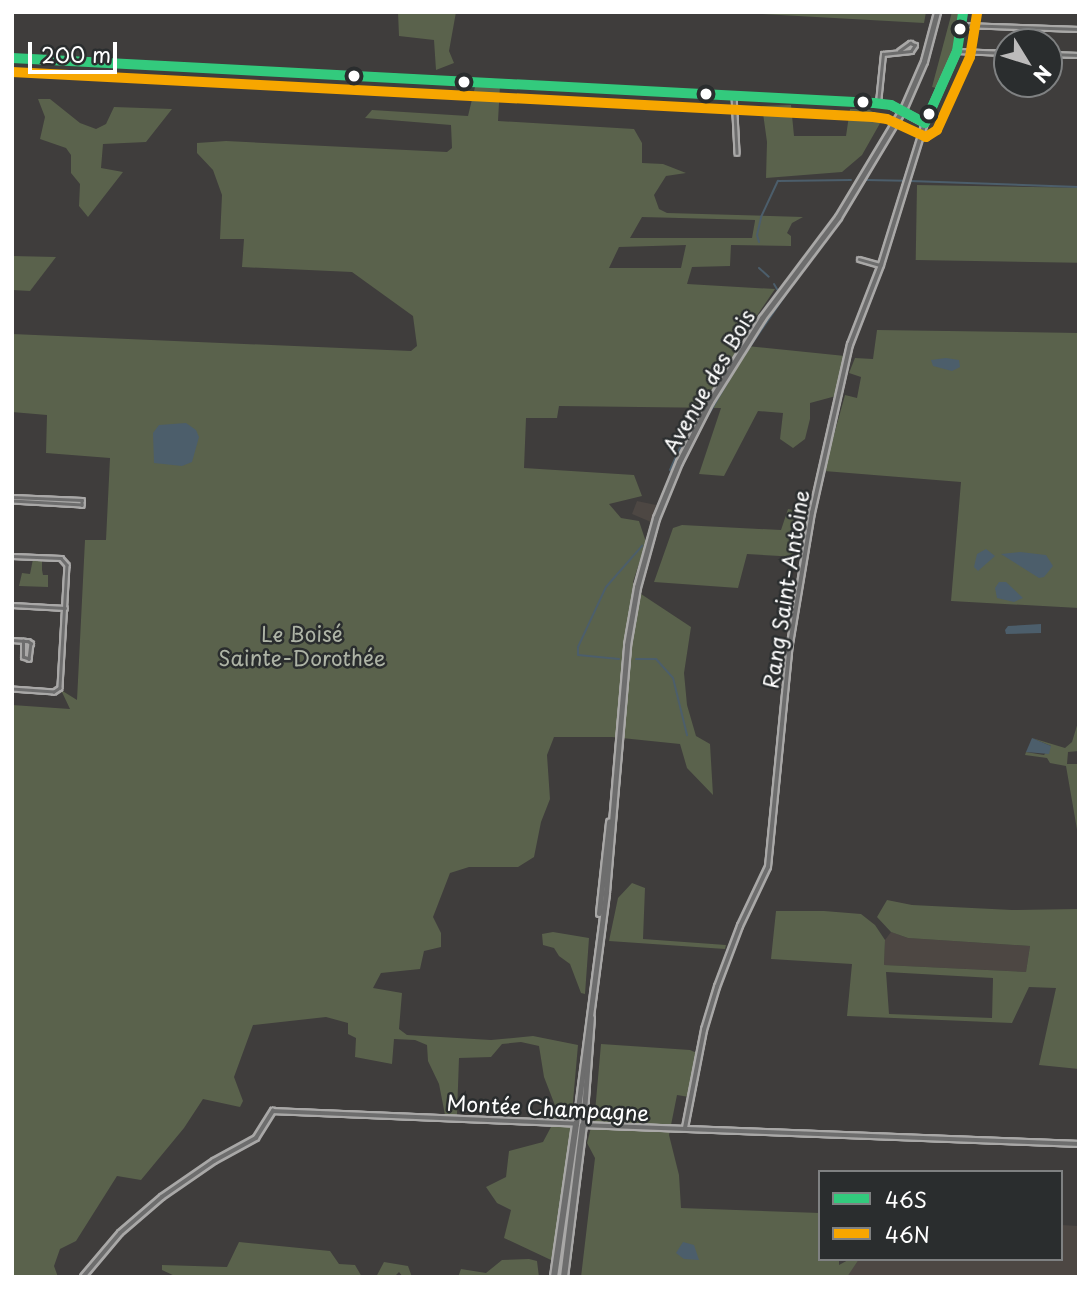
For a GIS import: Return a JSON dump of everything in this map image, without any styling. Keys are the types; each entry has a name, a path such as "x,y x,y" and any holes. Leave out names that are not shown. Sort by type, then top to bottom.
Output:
{"highway":[{"path":"565,1277 580,1124"},
{"path":"554,1277 580,1124"}],"main road":[{"name":"Avenue des Bois","path":"580,1124 603,866 631,621 645,554 669,483 701,418 756,327 838,217 901,110 925,61 937,12"}],"street":[{"name":"Rang Saint-Antoine","path":"685,1128 704,1030 717,987 740,926 768,867 790,644 812,513 850,345 881,265 925,123 957,51 963,12"},
{"path":"962,26 1079,29"},
{"path":"878,103 882,55 899,51"},
{"path":"957,51 993,52"},
{"path":"12,58 878,103 901,110 925,123"},
{"path":"734,95 737,153"},
{"path":"859,258 881,265"},
{"path":"12,499 82,500 82,505 12,499"},
{"path":"12,556 65,561 65,608 59,689 54,692 12,689"},
{"path":"12,605 65,608"},
{"path":"12,640 23,641 32,644 29,659 23,657 23,641"},
{"name":"Montée Champagne","path":"83,1277 120,1233 162,1197 214,1161 256,1138 273,1111 1079,1144"}],"shaded area":[{"path":"637,501 656,505 651,522 632,514"},
{"path":"891,932 908,938 1030,946 1026,972 884,965 885,940"},
{"path":"1063,1225 1079,1226 1079,1277 846,1277 856,1261 1063,1261"}],"green space":[{"path":"398,12 456,12 449,51 454,63 436,70 434,40 399,36"},
{"path":"728,12 926,12 924,23"},
{"path":"952,12 961,12 952,51 936,88 932,87"},
{"name":"Le Boisé Sainte-Dorothée","path":"476,83 500,85 498,121 634,129 642,143 642,163 663,164 686,173 666,176 654,195 659,209 667,213 803,217 792,223 787,233 791,236 791,246 731,245 730,266 692,267 687,284 775,289 737,345 845,356 836,396 810,403 810,419 805,439 793,448 780,439 783,413 758,411 724,476 699,474 721,408 559,406 557,418 526,418 524,468 634,475 642,496 609,504 621,518 639,521 646,542 633,582 641,594 691,627 684,673 687,705 696,736 710,744 713,795 687,768 680,744 612,737 554,737 547,755 550,799 541,822 534,857 518,867 469,867 450,873 433,917 441,933 441,947 424,951 420,969 381,973 373,988 402,993 399,1029 407,1035 491,1040 533,1036 578,1045 565,1192 551,1260 504,1238 511,1210 497,1203 486,1187 506,1177 509,1151 543,1142 551,1127 556,1108 544,1077 539,1046 521,1042 502,1044 491,1057 459,1058 457,1115 445,1115 439,1084 428,1061 427,1045 415,1040 394,1039 392,1064 355,1057 356,1038 348,1034 348,1023 326,1017 253,1025 234,1077 243,1101 240,1107 203,1099 184,1128 141,1180 117,1176 76,1241 60,1249 54,1266 58,1277 12,1277 12,705 70,709 61,690 77,700 85,540 106,540 110,458 46,453 47,415 12,412 12,334 411,351 417,346 413,316 352,272 242,267 244,239 220,239 222,195 213,170 197,153 197,143 226,141 447,152 452,148 451,125 365,118 372,110 468,116","holes":["642,217 755,220 755,221 752,238 630,238","686,245 681,268 609,268 619,247"]},
{"path":"38,99 50,99 80,123 96,129 106,124 114,107 172,109 146,142 103,144 101,168 123,172 88,217 79,206 80,184 71,173 71,155 66,148 40,139 45,117"},
{"path":"791,105 794,136 846,136 850,109 868,109 883,118 862,155 842,172 766,178 767,142 762,106"},
{"path":"917,185 1079,188 1078,263 916,260"},
{"path":"12,256 56,257 30,291 12,290"},
{"path":"877,330 1079,333 1079,608 951,601 961,482 824,471 845,395 857,398 861,377 849,373 855,358 873,359"},
{"path":"788,509 805,512 798,557 747,554 738,588 654,582 673,528 682,525 781,530"},
{"path":"33,559 42,559 43,575 48,575 48,587 19,586 22,573 30,574"},
{"path":"1079,719 1079,751 1068,752 1067,764 1079,764 1079,841 1066,766 1050,763 1047,758 1025,755 1026,752 1044,755 1051,746 1032,738 1065,748 1072,742"},
{"path":"632,883 645,888 643,939 726,945 725,949 609,941 618,898"},
{"path":"887,900 912,905 1012,910 1079,909 1079,1069 1039,1065 1056,988 1029,987 1012,1023 847,1016 852,964 771,959 776,911 824,911 861,914 875,925 885,940 884,965 1026,972 1030,946 908,938 891,932 877,917","holes":["886,972 993,978 992,1018 889,1014"]},
{"path":"553,932 589,938 585,994 581,993 570,964 559,956 554,948 543,945 542,934"},
{"path":"601,1044 690,1050 697,1053 689,1097 677,1095 669,1135 679,1175 681,1208 818,1213 818,1261 839,1261 839,1265 846,1261 858,1261 847,1277 581,1277 595,1158 587,1143 595,1112"},
{"path":"239,1242 330,1251 339,1264 355,1265 362,1277 177,1277 162,1270 162,1265 227,1267"},
{"path":"502,1260 537,1261 539,1277 458,1277 461,1269 486,1273"},
{"path":"384,1262 408,1266 412,1277 403,1277 399,1272 394,1277 376,1277"}],"water":[{"path":"931,360 959,360 960,367 952,371 933,366"},
{"path":"186,423 196,430 199,437 192,462 182,466 154,463 153,433 159,425"},
{"path":"986,549 995,556 978,571 974,567 977,554"},
{"path":"1020,552 1046,555 1053,566 1044,577 1039,578 1001,554"},
{"path":"999,582 1006,582 1023,598 1014,602 997,598 995,588"},
{"path":"1041,624 1041,633 1006,634 1005,630 1008,626"},
{"path":"1032,738 1051,746 1049,754 1026,752"},
{"path":"683,1242 694,1245 699,1260 684,1259 676,1253"}],"waterway":[{"path":"759,242 757,235 761,217 778,181 851,180"},
{"path":"866,180 905,181"},
{"path":"910,181 1079,187"},
{"path":"759,268 769,277"},
{"path":"774,284 777,289"},
{"path":"696,436 738,364 786,294"},
{"path":"670,470 683,441"},
{"path":"619,659 578,655 578,647 606,587 642,546"},
{"path":"636,659 656,659 673,678 687,735"}],"transit line":[{"name":"46S","path":"12,58 874,103 891,105 925,123 957,51 963,12"},
{"name":"46N","path":"12,72 873,117 887,119 926,137 937,130 970,57 977,14"}]}
